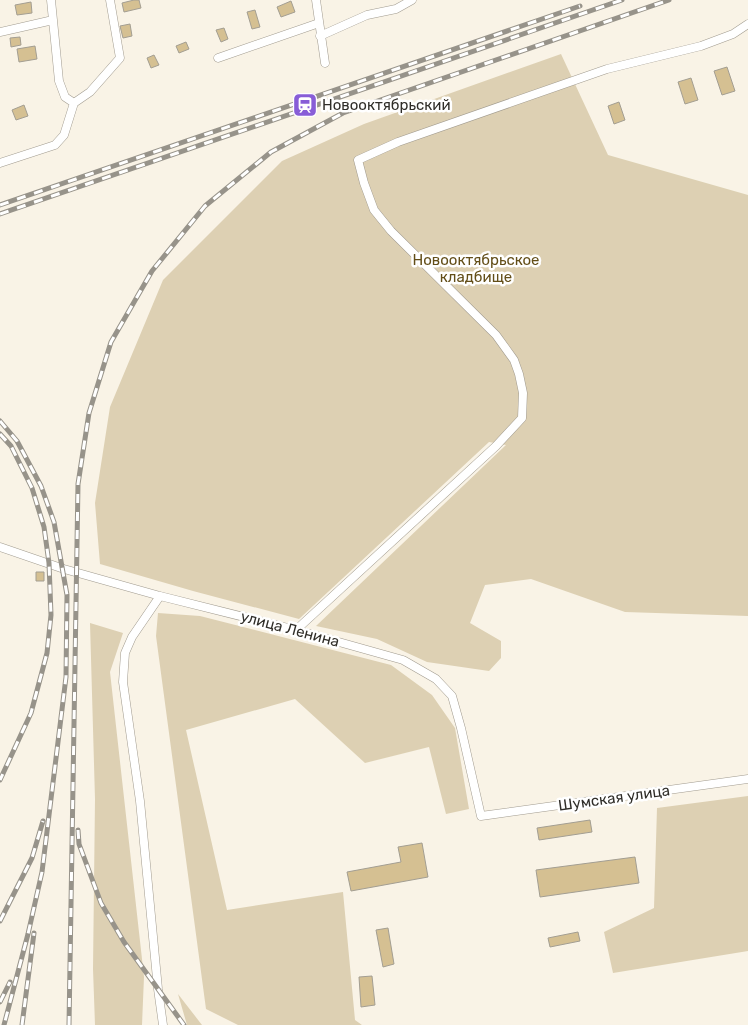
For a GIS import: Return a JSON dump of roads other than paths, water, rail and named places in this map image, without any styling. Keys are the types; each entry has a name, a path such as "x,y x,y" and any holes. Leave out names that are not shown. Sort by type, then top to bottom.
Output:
{"street":[{"path":"51,0 59,81 65,97 74,103"},
{"path":"0,163 55,145 64,136 74,103 90,92 120,58 110,0"},
{"path":"316,0 324,63"},
{"path":"320,36 367,16 396,9 412,0"},
{"path":"0,32 53,20"},
{"path":"218,58 319,23"},
{"path":"296,630 496,446 522,418 523,393 514,360 496,335 392,231 374,210 358,160 398,142 607,69 701,46 733,34 748,24"},
{"name":"улица Ленина","path":"0,547 64,569 160,596 296,630 403,660 436,679 452,696 481,816"},
{"path":"160,596 132,637 125,653 123,682 140,801 163,1025"},
{"name":"Шумская улица","path":"481,816 748,779"}],"railway":[{"path":"0,214 622,0"},
{"path":"69,1025 78,484 89,413 111,342 152,271 205,206 271,152 343,113 669,0"},
{"path":"0,205 580,6"},
{"path":"0,421 17,441 41,486 54,522 67,595 66,677 42,872 4,1025"},
{"path":"0,434 11,446 32,488 44,527 49,563 51,615 47,653 31,713 0,780"},
{"path":"0,921 32,858 43,821"},
{"path":"78,830 79,844 101,903 124,942 184,1025"},
{"path":"22,1025 34,933"},
{"path":"0,1002 10,982"}],"place":[{"name":"Новооктябрьский","path":"305,105"}],"park label":[{"name":"Новооктябрьское кладбище","path":"476,268"}]}
